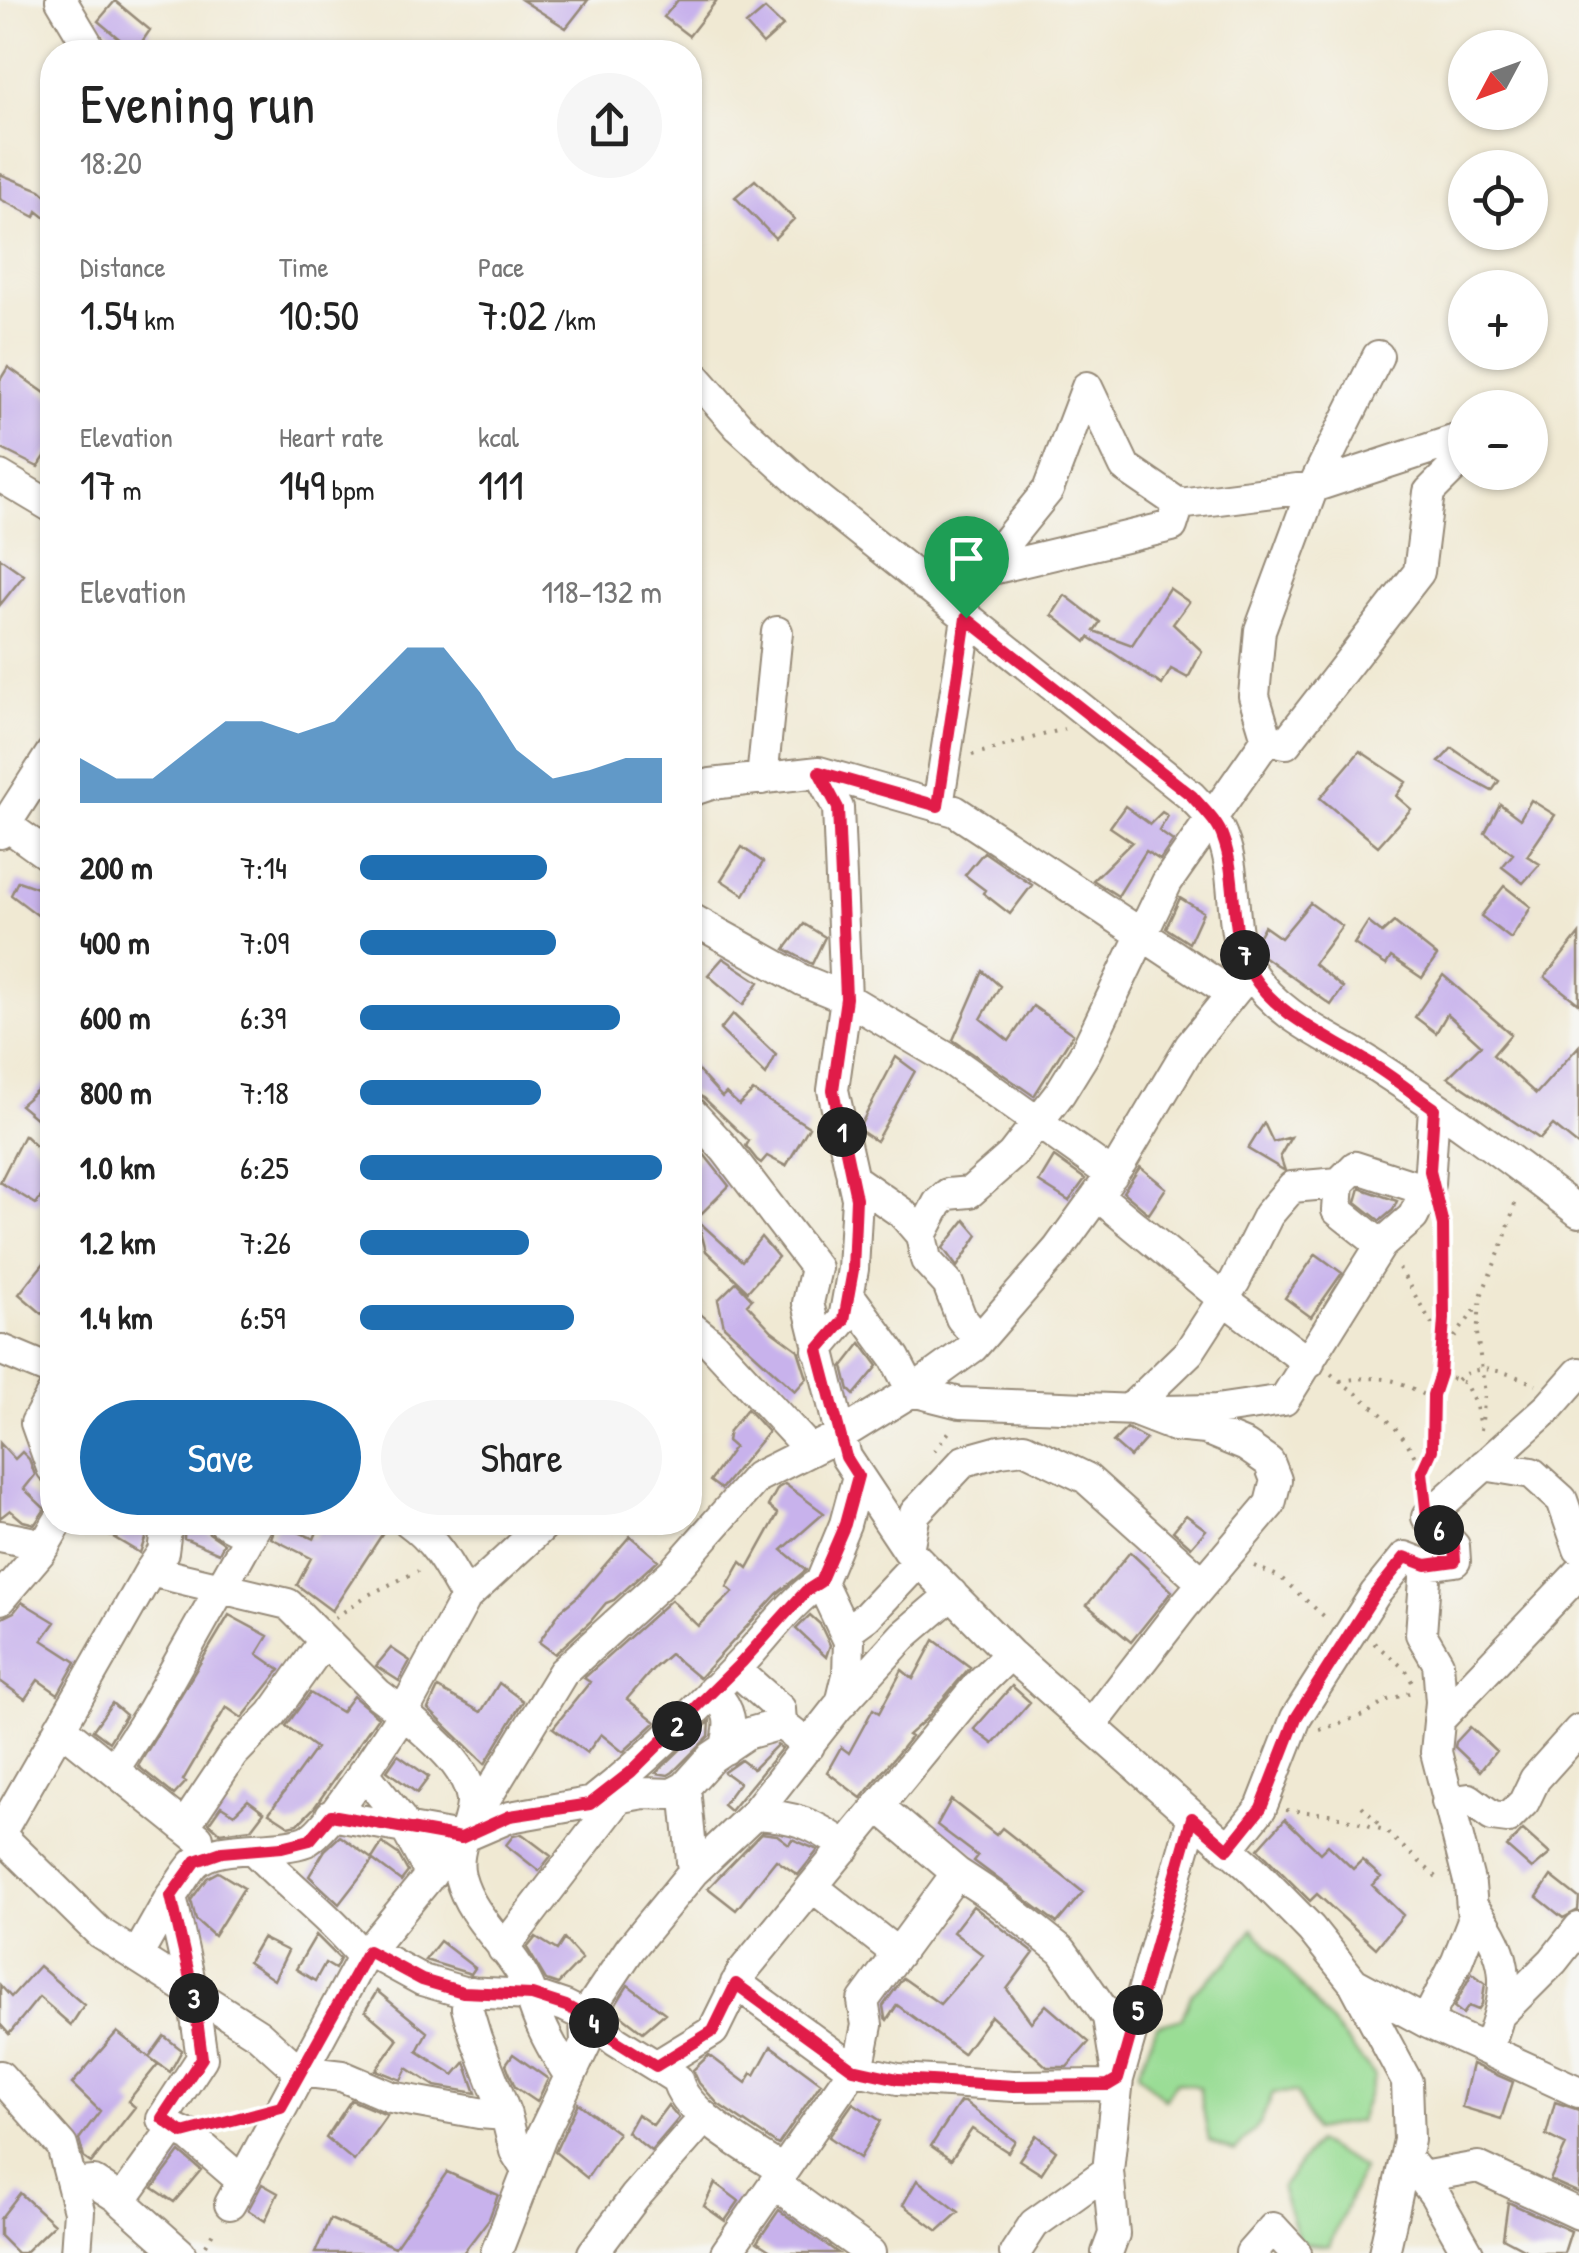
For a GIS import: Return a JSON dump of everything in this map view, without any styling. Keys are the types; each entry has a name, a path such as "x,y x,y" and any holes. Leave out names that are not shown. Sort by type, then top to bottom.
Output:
{"street":[{"path":"61,0 85,40"},
{"path":"1267,740 1254,696 1260,630 1313,488 1378,356"},
{"path":"171,1896 202,2058 162,2118 236,2192 366,1954 461,1838 564,1672 674,1572 757,1477 839,1436 912,1391 978,1340 1058,1248 1104,1185 1190,1046 1241,983 1233,875 1223,836 1211,817 1192,796 814,495 739,427 702,385"},
{"path":"938,806 961,613 982,571 1048,490 1087,387 1125,466 1179,504 1313,488 1448,442"},
{"path":"1267,740 1286,743 1419,572 1428,492 1448,473"},
{"path":"0,476 40,500"},
{"path":"925,584 1172,526 1179,504"},
{"path":"762,778 777,632"},
{"path":"921,1234 938,1203 948,1194 970,1192 1012,1155 1060,1093 1086,1051 1167,882 1267,740"},
{"path":"40,771 3,829 40,851"},
{"path":"818,1350 844,1320 856,1198 833,1090 846,998 838,808 819,772"},
{"path":"702,787 819,772 955,810 1140,934 1279,1004 1312,1030 1366,1060 1579,1212"},
{"path":"702,925 802,980 846,998 952,1061 1038,1120 1222,1298 1310,1362"},
{"path":"849,1295 895,1358 912,1391 960,1403 1216,1410 1284,1400 1383,1243 1413,1217 1428,1180 1434,1108"},
{"path":"702,1124 816,1268 808,1303 839,1436 858,1476 914,1556 1010,1654 1311,1928 1354,1983 1407,2082 1414,2166 1468,2253"},
{"path":"1130,1409 1188,1352 1234,1281 1268,1214 1292,1187 1339,1183 1356,1167 1428,1180"},
{"path":"852,1178 902,1213 921,1234 926,1260 948,1284 961,1318 978,1340"},
{"path":"1339,1183 1337,1210 1383,1243"},
{"path":"702,1343 810,1450"},
{"path":"2,1350 40,1366"},
{"path":"1228,1849 1261,1808 1296,1718 1375,1594 1405,1557 1426,1565 1455,1561 1454,1546 1427,1517 1558,1398 1579,1373"},
{"path":"1090,1726 1270,1504 1276,1480 1270,1462 1246,1446 1205,1429 1174,1426 1130,1409"},
{"path":"845,1632 866,1616 914,1556 915,1513 964,1461 1024,1448 1086,1478 1203,1583"},
{"path":"1480,1468 1532,1472 1562,1500 1579,1549"},
{"path":"504,1949 605,1801 806,1591 820,1582 845,1524 858,1476"},
{"path":"0,1536 40,1534"},
{"path":"0,1599 51,1535"},
{"path":"165,1535 163,1552 0,1834 100,1933 258,2034 300,2071 342,2076 390,2097 506,2114"},
{"path":"114,1769 221,1588 241,1535"},
{"path":"427,1535 466,1597"},
{"path":"137,1956 196,1861 222,1852 310,1840 403,1713 466,1597 533,1535"},
{"path":"1426,1565 1422,1634 1438,1663 1440,1682 1436,1752 1470,1884 1473,1920 1426,2022"},
{"path":"150,1571 288,1604 378,1694 433,1740 463,1775 472,1803 461,1838 460,1876 482,1922 532,1995 552,2050 570,2076"},
{"path":"1439,1720 1579,1573"},
{"path":"820,1582 849,1641 842,1704"},
{"path":"496,2253 586,2042 585,2016 630,1949 693,1872 754,1814 842,1704 904,1635 952,1594"},
{"path":"184,1827 233,1754 272,1714 324,1641"},
{"path":"656,2066 713,2031 742,1972 977,1686 1010,1654"},
{"path":"724,1679 780,1708 781,1724 809,1746"},
{"path":"724,1679 732,1725 725,1749"},
{"path":"331,1815 461,1838 510,1816 644,1793 672,1794 746,1734 781,1724"},
{"path":"60,1727 184,1827 222,1852"},
{"path":"1447,1802 1469,1798 1492,1816 1508,1818 1524,1802 1535,1778 1579,1730"},
{"path":"363,1772 404,1826 431,1875"},
{"path":"685,1787 693,1872"},
{"path":"879,1807 957,1873 1062,1951 1108,2017 1118,2079"},
{"path":"754,1814 782,1816 819,1826 846,1847"},
{"path":"1107,2253 1114,2234 1108,2170 1118,2079 1192,1818"},
{"path":"253,1849 366,1954 422,1980 472,1992 532,1995 585,2016 616,2041 677,2079 680,2093 705,2117 870,2253"},
{"path":"726,2253 860,2060 867,2025 863,2001 957,1873"},
{"path":"813,1886 898,1954"},
{"path":"1472,1908 1493,1932 1503,1964 1504,2004 1487,2050"},
{"path":"1500,2014 1579,1928"},
{"path":"1354,1983 1426,2022 1579,2092"},
{"path":"736,1984 853,2069 898,2079 1014,2086 1108,2085 1118,2079"},
{"path":"472,1992 468,2008 472,2023 506,2114 515,2151 528,2172"},
{"path":"0,2076 62,2146 80,2211 76,2253"},
{"path":"592,2253 705,2117"},
{"path":"121,2201 178,2130"},
{"path":"1414,2166 1478,2166 1579,2214"},
{"path":"1384,2253 1414,2166"},
{"path":"1015,2253 1034,2224 1108,2170"},
{"path":"72,2184 94,2182 190,2252"},
{"path":"1251,2253 1273,2228 1296,2253"}],"path":[{"path":"1480,1468 1485,1394 1477,1333 1481,1302 1524,1172"},
{"path":"1422,1472 1432,1450 1433,1401 1443,1343 1443,1225 1428,1180"},
{"path":"1383,1243 1443,1343"},
{"path":"1442,1354 1481,1302"},
{"path":"1310,1362 1340,1381 1408,1440 1422,1472 1427,1517"},
{"path":"1457,1380 1467,1371 1507,1373 1558,1398"},
{"path":"1440,1374 1465,1383 1476,1406 1480,1430"},
{"path":"1340,1381 1373,1376 1402,1380 1433,1401"},
{"path":"324,1641 336,1617 366,1596 445,1559"},
{"path":"1287,1741 1366,1714 1388,1700 1440,1682"},
{"path":"1362,1806 1472,1908"},
{"path":"1261,1808 1329,1814 1384,1830"},
{"path":"178,2130 281,2107"},
{"path":"190,2252 236,2192"}],"green space":[{"path":"1253,1928 1375,2076 1359,2121 1314,2130 1296,2092 1273,2093 1260,2123 1235,2151 1209,2141 1199,2087 1176,2082 1165,2100 1138,2073 1157,2025 1182,2018 1192,1993 1228,1962"},
{"path":"1316,2142 1363,2168 1329,2246 1300,2243 1281,2188"}],"building":[{"path":"522,0 588,0 566,28"},
{"path":"678,0 717,0 689,36 664,17"},
{"path":"115,1 150,30 143,40 121,40 98,21"},
{"path":"765,9 783,26 763,44 746,25"},
{"path":"0,174 40,190 40,213 37,211 35,217 0,199"},
{"path":"755,180 794,219 775,238 735,197"},
{"path":"8,367 40,390 38,467 0,448 0,380"},
{"path":"0,558 24,575 0,605"},
{"path":"1169,588 1189,602 1173,624 1202,651 1188,678 1171,669 1162,685 1089,637 1086,642 1052,615 1065,595 1100,622 1094,631 1132,645"},
{"path":"1452,748 1499,781 1492,791 1439,762"},
{"path":"1360,751 1406,782 1396,796 1411,809 1378,846 1320,798"},
{"path":"1531,800 1555,815 1527,856 1540,864 1523,883 1502,867 1513,854 1485,833 1500,804 1520,819"},
{"path":"1125,806 1150,824 1162,812 1168,816 1159,831 1173,841 1160,860 1146,851 1118,896 1093,880 1132,842 1110,827"},
{"path":"742,847 763,862 744,895 721,880"},
{"path":"984,852 1032,885 1010,914 965,875"},
{"path":"18,881 40,889 40,917 11,895"},
{"path":"1504,886 1531,907 1511,939 1481,916"},
{"path":"1180,898 1203,912 1189,943 1166,928"},
{"path":"1310,903 1342,926 1314,964 1343,988 1331,1005 1263,956 1257,939 1264,926 1281,938"},
{"path":"1368,922 1382,933 1394,922 1437,956 1422,978 1391,957 1386,965 1354,944"},
{"path":"804,924 825,937 812,964 785,949"},
{"path":"1579,934 1579,1004 1545,977"},
{"path":"723,958 759,982 743,1005 708,975"},
{"path":"983,971 1000,986 981,1019 1009,1041 1033,1006 1073,1034 1034,1096 953,1040"},
{"path":"1443,975 1511,1034 1493,1055 1536,1094 1579,1046 1579,1146 1553,1125 1540,1139 1448,1077 1481,1045 1447,1014 1436,1033 1415,1017"},
{"path":"733,1014 776,1055 766,1075 720,1030"},
{"path":"896,1057 915,1071 876,1141 860,1126"},
{"path":"702,1075 722,1097 726,1093 739,1105 753,1091 809,1127 786,1166 767,1156 761,1163 746,1146 749,1141 704,1098"},
{"path":"40,1088 40,1122 20,1105"},
{"path":"1264,1123 1273,1142 1291,1137 1280,1156 1285,1171 1248,1149"},
{"path":"24,1135 40,1150 40,1198 36,1204 0,1182"},
{"path":"702,1154 729,1186 702,1213"},
{"path":"1054,1157 1085,1179 1069,1201 1039,1182"},
{"path":"1140,1167 1166,1188 1149,1214 1123,1192"},
{"path":"1360,1188 1397,1201 1393,1210 1380,1221 1356,1202"},
{"path":"965,1220 978,1235 957,1267 943,1248"},
{"path":"702,1225 742,1261 761,1237 778,1257 748,1291 706,1251"},
{"path":"1316,1254 1342,1273 1311,1317 1285,1298"},
{"path":"40,1268 40,1312 19,1294"},
{"path":"736,1282 752,1299 747,1304 772,1331 798,1350 807,1378 795,1391 724,1326 718,1300"},
{"path":"861,1343 878,1366 854,1395 843,1366"},
{"path":"747,1409 768,1432 721,1489 710,1481 734,1447 727,1441 729,1431"},
{"path":"1127,1428 1146,1439 1130,1457 1113,1442"},
{"path":"0,1443 15,1459 22,1452 29,1459 35,1475 24,1489 40,1504 40,1516 35,1524 23,1521 10,1510 0,1518"},
{"path":"785,1484 824,1513 782,1550 806,1570 777,1594 699,1678 670,1654 653,1669 627,1699 656,1722 623,1752 601,1734 587,1753 553,1728 590,1682 584,1678 671,1600 698,1626 733,1592 727,1587 741,1562 748,1568 778,1514 768,1506 778,1488"},
{"path":"1186,1515 1206,1530 1191,1547 1173,1531"},
{"path":"110,1535 146,1535 140,1553"},
{"path":"212,1535 224,1543 219,1553 184,1538"},
{"path":"382,1535 332,1611 297,1585 311,1558 271,1538"},
{"path":"630,1536 658,1560 606,1603 555,1654 539,1642 561,1610"},
{"path":"1130,1552 1172,1591 1131,1642 1087,1605"},
{"path":"22,1602 55,1622 42,1640 76,1662 58,1694 38,1680 25,1699 0,1681 0,1619 14,1612"},
{"path":"229,1615 268,1636 257,1654 280,1670 242,1718 226,1707 183,1780 186,1782 174,1795 138,1766"},
{"path":"810,1615 820,1624 830,1645 826,1657 796,1629"},
{"path":"934,1640 970,1667 908,1735 911,1737 861,1798 827,1772 841,1747 849,1753 873,1709 879,1713 902,1670 913,1679"},
{"path":"391,1648 410,1661 399,1681 376,1666"},
{"path":"499,1683 523,1701 485,1764 428,1709 438,1688 481,1712"},
{"path":"1012,1686 1030,1702 993,1744 974,1729"},
{"path":"310,1693 341,1712 353,1696 378,1717 314,1808 298,1824 289,1826 269,1813 316,1748 286,1726"},
{"path":"112,1703 126,1715 109,1742 93,1730"},
{"path":"710,1721 709,1736 673,1772 656,1773"},
{"path":"1470,1727 1496,1751 1480,1771 1455,1747"},
{"path":"777,1745 782,1748 730,1811 723,1805 739,1783 724,1772 741,1760 753,1769"},
{"path":"398,1755 429,1777 417,1793 387,1771"},
{"path":"248,1800 264,1812 251,1829 220,1833 209,1823 221,1806 234,1814"},
{"path":"951,1800 996,1835 1002,1828 1083,1892 1057,1923 974,1861 978,1856 937,1825"},
{"path":"1285,1819 1320,1853 1328,1845 1353,1869 1362,1860 1381,1877 1372,1885 1403,1915 1376,1948 1317,1894 1310,1901 1258,1849"},
{"path":"1523,1830 1550,1854 1532,1869 1507,1847"},
{"path":"761,1833 777,1835 789,1844 792,1839 818,1850 798,1875 776,1860 736,1910 708,1888"},
{"path":"522,1834 551,1856 539,1871 506,1845 513,1836"},
{"path":"340,1836 372,1859 382,1843 398,1854 408,1872 401,1881 373,1860 339,1904 309,1876 325,1850"},
{"path":"218,1872 244,1888 214,1936 196,1920 191,1900 207,1878"},
{"path":"1551,1876 1579,1898 1578,1910 1563,1918 1537,1897"},
{"path":"973,1906 1034,1953 1007,1989 1031,2022 1046,2005 1089,2042 1067,2067 1047,2067 991,2016 963,2054 897,2005 885,2018 883,2006 903,1978 940,2004 983,1955 953,1932"},
{"path":"316,1935 340,1959 335,1969 325,1963 315,1981 296,1969"},
{"path":"536,1937 557,1950 564,1939 582,1959 558,1984 546,1980 527,1948"},
{"path":"262,1938 288,1951 274,1980 248,1962"},
{"path":"440,1941 475,1968 471,1974 425,1960"},
{"path":"39,1966 84,2005 71,2025 39,1997 9,2034 0,2024 0,1985 11,1997"},
{"path":"1472,1973 1485,1983 1482,2004 1478,2010 1469,2006 1463,2014 1454,2007"},
{"path":"628,1985 665,2013 643,2032 613,2009"},
{"path":"377,1991 427,2032 417,2051 454,2075 465,2062 476,2093 435,2086 407,2068 401,2080 376,2070 398,2039 365,2011"},
{"path":"117,2032 158,2064 128,2101 135,2107 91,2163 84,2158 79,2139 100,2111 72,2084"},
{"path":"164,2036 182,2050 170,2072 149,2057"},
{"path":"771,2046 821,2083 778,2145 718,2104 693,2070 709,2055 746,2083"},
{"path":"513,2054 548,2079 537,2102 515,2087 506,2064"},
{"path":"1472,2064 1513,2082 1501,2119 1462,2107"},
{"path":"351,2100 387,2115 354,2161 326,2138"},
{"path":"960,2102 1015,2141 1008,2152 972,2129 951,2160 931,2146"},
{"path":"1555,2102 1579,2110 1579,2193 1550,2180 1566,2145 1546,2135"},
{"path":"578,2103 618,2133 587,2178 555,2152"},
{"path":"853,2103 881,2121 860,2158 829,2137"},
{"path":"668,2105 679,2118 651,2151 627,2132 637,2114 653,2125"},
{"path":"1036,2135 1056,2151 1041,2174 1019,2160"},
{"path":"180,2152 201,2170 174,2202 153,2188"},
{"path":"447,2172 498,2195 489,2219 463,2253 315,2253 330,2219 395,2247"},
{"path":"917,2180 959,2212 938,2231 903,2205"},
{"path":"715,2183 739,2201 725,2221 704,2206"},
{"path":"262,2184 278,2193 265,2221 248,2210"},
{"path":"20,2193 54,2224 24,2253 17,2253 0,2236 0,2219"},
{"path":"1508,2202 1571,2231 1564,2253 1531,2253 1503,2238"},
{"path":"779,2210 838,2253 774,2253 757,2242"}],"route":[{"path":"966,618 1192,796 1223,836 1233,875 1239,938 1250,972 1279,1004 1312,1030 1366,1060 1434,1108 1430,1171 1443,1225 1444,1319 1440,1374 1433,1395 1432,1450 1422,1472 1427,1517 1454,1546 1455,1561 1426,1565 1405,1557 1375,1594 1336,1661 1296,1718 1261,1808 1228,1849 1192,1818 1118,2079 1108,2085 1014,2086 898,2079 853,2069 736,1984 713,2031 656,2066 566,2006 532,1995 463,1992 422,1980 368,1951 281,2107 183,2133 172,2128 162,2118 202,2058 194,1996 171,1896 196,1861 222,1852 282,1847 310,1840 331,1815 461,1838 510,1816 590,1804 631,1772 742,1662 806,1591 820,1582 845,1524 858,1476 839,1436 818,1350 844,1320 853,1270 856,1198 833,1090 846,998 838,808 819,772 938,806 966,618"}]}
